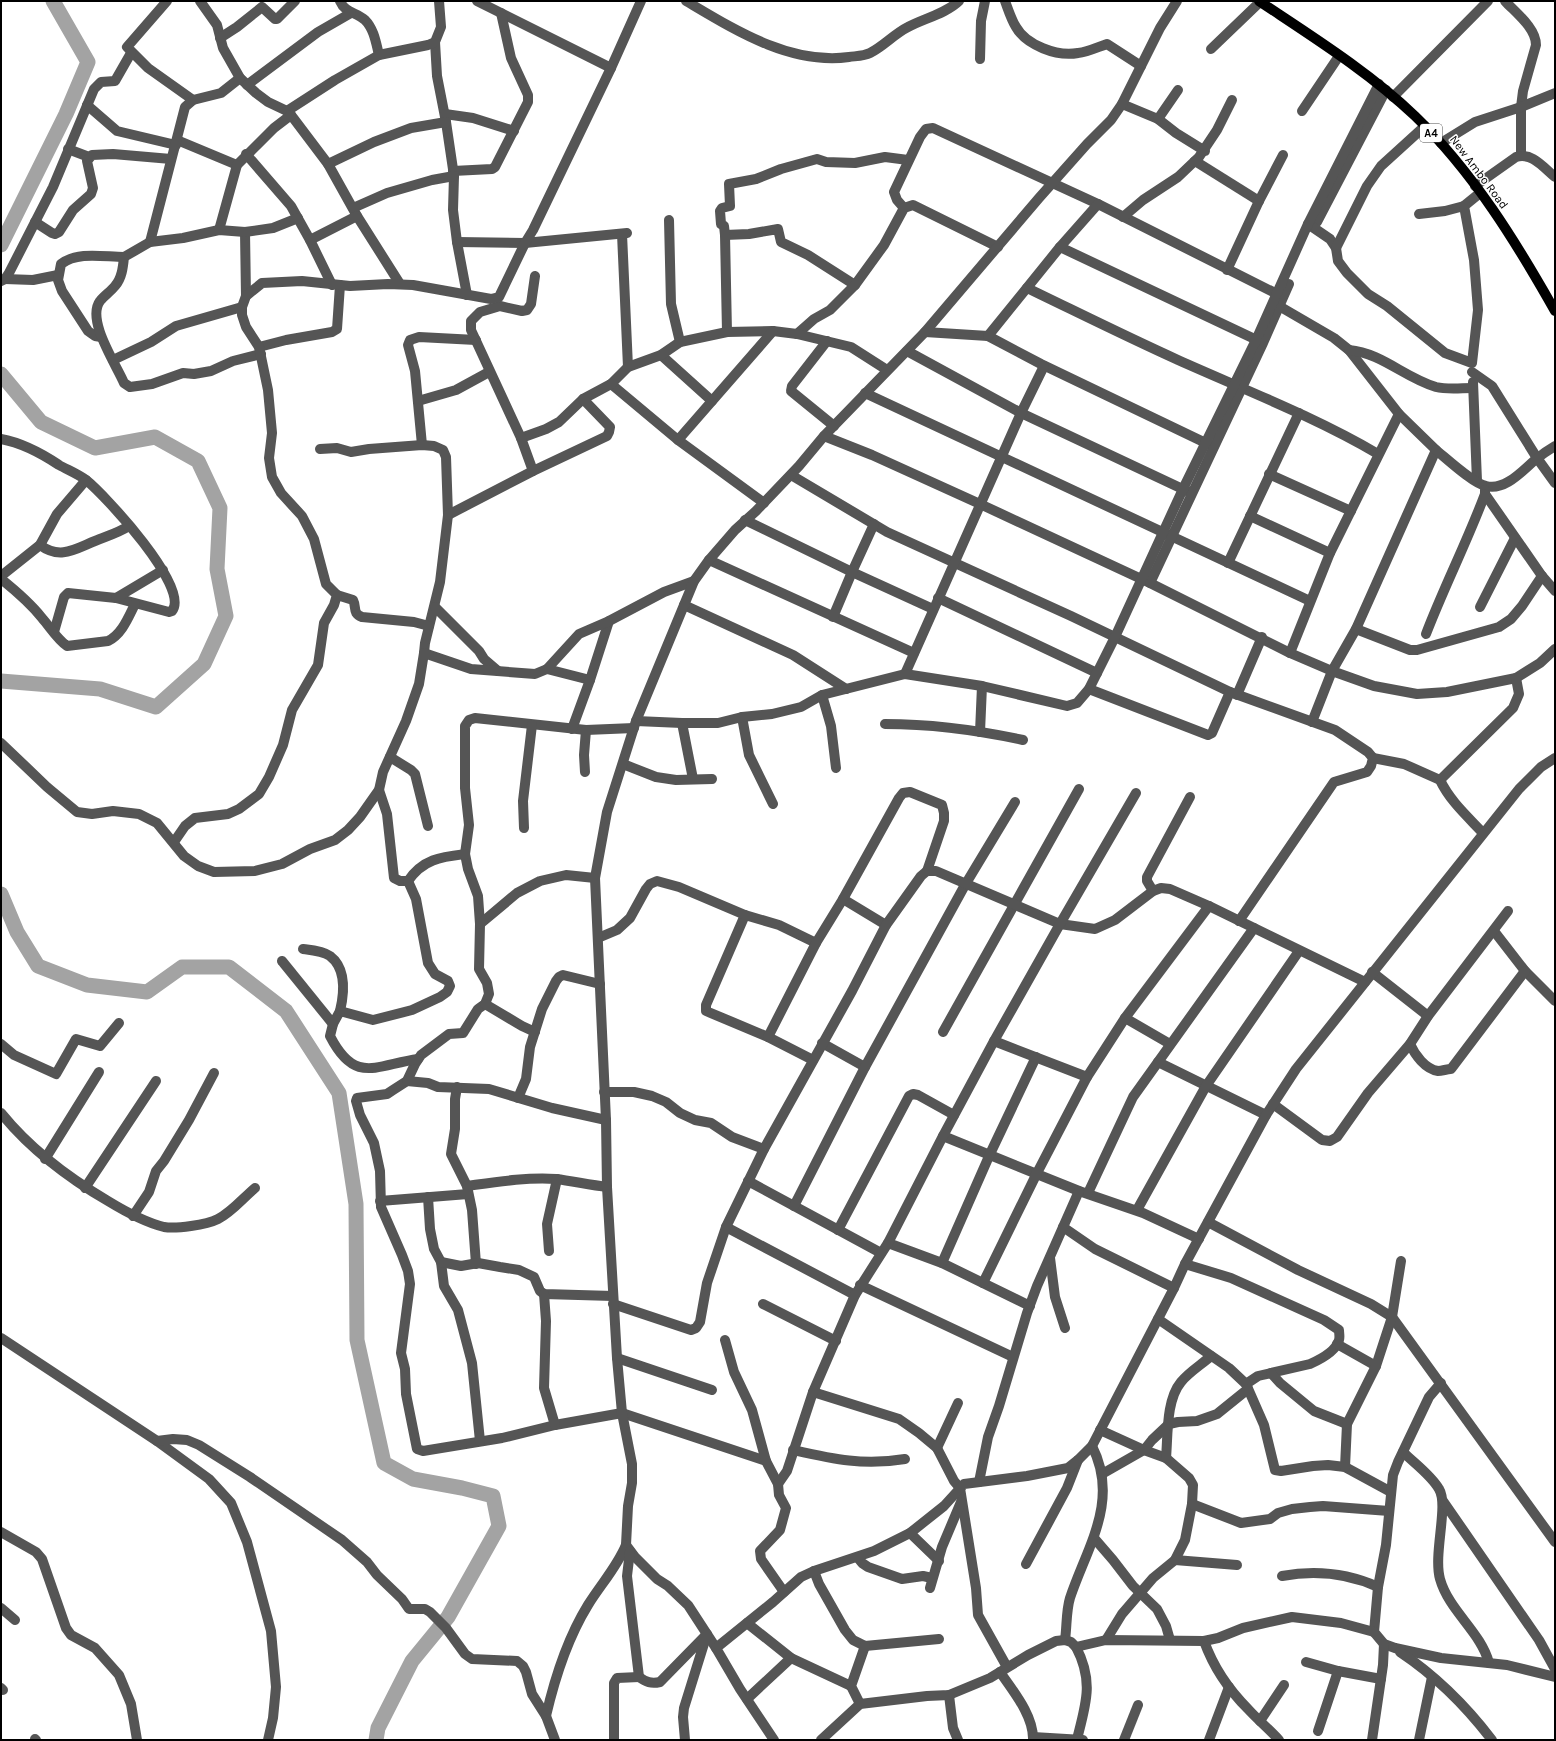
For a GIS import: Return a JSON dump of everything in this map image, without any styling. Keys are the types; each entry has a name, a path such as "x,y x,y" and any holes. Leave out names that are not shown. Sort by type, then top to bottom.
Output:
{"main road":[{"name":"New Ambo Road","path":"1260,1 1386,90 1441,143 1478,189 1555,310"}],"street":[{"path":"167,1 127,47 131,53 148,68 193,100"},
{"path":"200,1 217,25 223,48 243,82 268,102 289,113 328,164 355,212 400,284"},
{"path":"220,38 237,28 262,7 275,19 295,1"},
{"path":"340,1 345,9 359,16 372,28 379,55"},
{"path":"439,1 441,27 435,42 437,76 446,118 453,174 453,210 457,242 467,295"},
{"path":"477,1 611,68"},
{"path":"246,296 262,283 302,282 336,285 400,284 491,299 499,296 533,230 611,68 641,1"},
{"path":"686,1 730,28 776,48 806,55 836,59 869,54 906,28 946,10 959,1"},
{"path":"980,59 981,21 985,1"},
{"path":"1005,1 1016,27 1026,38 1044,48 1064,54 1078,54 1107,44 1141,66"},
{"path":"639,1677 627,1576 628,1506 632,1483 632,1464 622,1413 613,1300 595,878 607,812 635,725 694,581 725,540 791,475 824,436 925,332 948,303 1087,144 1111,120 1122,104 1160,28 1176,1"},
{"path":"1211,49 1260,1"},
{"path":"766,1461 622,1413 555,1425 502,1438 423,1451 417,1449 406,1394 405,1369 401,1353 410,1284 402,1255 381,1208 380,1171 374,1143 360,1115 356,1100 357,1098 387,1094 407,1081 418,1059 449,1034 463,1033 478,1009 485,1004 489,994 487,983 479,969 480,924 478,896 468,870 465,854 469,825 465,788 465,726 469,720 475,718 586,730 635,725 718,723 742,717 772,714 801,707 822,695 905,674 982,686 1067,706 1077,704 1090,689 1115,638 1146,581 1187,491 1279,299 1311,226 1386,90 1488,1"},
{"path":"1505,1 1532,31 1536,39 1536,45 1523,91 1521,107 1521,155"},
{"path":"150,242 185,107 193,100 221,93 243,82 318,32 351,13"},
{"path":"310,240 387,193 453,174 492,169 495,167 528,102 528,95 511,58 501,13"},
{"path":"219,230 237,165 246,154 289,113 335,80 379,55 428,45 435,42"},
{"path":"58,275 33,280 3,280 53,187 87,105 99,83 115,81 131,53"},
{"path":"1302,111 1339,56"},
{"path":"1158,119 1178,90"},
{"path":"1441,143 1475,122 1521,107 1555,93"},
{"path":"1123,217 1143,200 1178,177 1205,151 1232,100"},
{"path":"1122,104 1158,119 1176,133 1205,151"},
{"path":"87,105 117,132 176,142 237,165"},
{"path":"328,164 374,142 411,128 446,118 473,118 514,131"},
{"path":"1336,248 1368,186 1381,166 1424,126"},
{"path":"904,208 897,200 894,192 908,160 926,129 933,128 1098,204 1227,270 1279,299 1349,350 1399,414 1436,450 1482,487 1515,538 1542,576 1555,591"},
{"path":"68,149 89,157 92,155 114,154 171,159"},
{"path":"124,257 118,282 96,308 95,313 101,336 124,383 134,387 152,384 183,373 194,374 211,371 286,340 332,332 337,329 336,285 291,206 246,154"},
{"path":"1227,270 1259,201 1283,155"},
{"path":"1419,214 1445,211 1464,206 1478,189 1516,157 1521,155 1528,156 1555,177"},
{"path":"35,222 55,234 59,232 73,210 91,194 93,188 87,161 89,157"},
{"path":"727,332 725,235 724,226 721,224 720,211 722,208 730,206 728,186 730,183 756,179 781,169 817,159 826,162 855,164 885,157 908,160"},
{"path":"1195,161 1259,201"},
{"path":"988,336 1060,247 1098,204"},
{"path":"797,334 814,319 830,310 855,285 884,244 904,208 913,205 998,247"},
{"path":"1426,634 1435,610 1470,534 1482,487 1472,368 1478,310 1474,260 1464,206"},
{"path":"101,336 94,336 88,331 62,291 58,280 58,275 61,264 65,261 90,255 124,257 150,242 183,238 219,230 245,232 273,228 298,218"},
{"path":"669,220 671,304 680,342"},
{"path":"1311,226 1330,239 1336,248 1338,261 1347,273 1368,294 1387,306 1445,353 1472,368 1492,386 1537,458 1555,482"},
{"path":"725,235 749,234 778,230 781,242 808,255 855,285"},
{"path":"245,232 246,296 242,307 242,315 246,327 260,351 268,390 272,426 270,458 272,477 281,493 302,516 314,539 326,584 337,595 353,600 355,604 354,612 357,615 362,617 414,622 429,626"},
{"path":"457,242 525,244 625,233 628,367"},
{"path":"1060,247 1259,342"},
{"path":"533,471 521,438 489,372 471,330 471,321 480,312 500,306 522,311 527,310 531,304 535,276"},
{"path":"1027,288 1178,360 1299,413 1378,454"},
{"path":"113,360 151,342 176,326 242,307"},
{"path":"521,438 546,429 559,422 583,399 611,384 628,367 660,355 680,342 727,332 773,332 797,334 827,341 851,347 887,370"},
{"path":"678,440 773,332"},
{"path":"925,332 988,336 1044,366 1210,445"},
{"path":"422,445 415,371 408,345 410,340 419,337 476,340"},
{"path":"827,341 792,386 791,391 834,426"},
{"path":"1349,350 1373,355 1421,381 1436,387 1446,389 1473,388"},
{"path":"907,351 1021,412 1187,491"},
{"path":"660,355 712,401"},
{"path":"905,674 1021,412 1044,366"},
{"path":"418,401 456,390 489,372"},
{"path":"611,384 678,440 764,503"},
{"path":"865,393 1310,601"},
{"path":"448,515 533,471 607,436 610,427 583,399"},
{"path":"1228,563 1299,413"},
{"path":"1290,653 1330,553 1399,414"},
{"path":"824,436 872,455 1146,581 1290,653 1332,671 1374,686 1417,694 1447,692 1516,678 1540,663 1555,649"},
{"path":"1,439 28,447 86,480 118,511 163,570 172,589 175,607 174,610 169,612 116,598 68,593 64,597 54,632"},
{"path":"1,743 47,787 77,812 92,814 113,811 139,814 158,823 184,856 198,866 214,872 255,871 282,864 310,849 335,840 348,830 360,817 379,790 383,772 419,684 429,626 435,607 440,582 448,515 446,457 443,450 434,446 422,445 369,449 351,452 337,448 320,448"},
{"path":"1482,487 1495,487 1505,484 1537,458 1555,446"},
{"path":"1312,722 1332,671 1356,629 1436,450"},
{"path":"1269,474 1351,511"},
{"path":"791,475 887,532 1234,694 1336,730 1368,752 1373,758 1404,764 1440,780 1444,790 1456,805 1483,833"},
{"path":"86,480 57,514 40,545 1,577 20,594 54,632 60,641 67,646 108,641 117,635 123,627 135,604"},
{"path":"1250,516 1330,553"},
{"path":"745,520 852,572 933,608"},
{"path":"833,617 874,524"},
{"path":"40,545 45,549 54,552 71,552 117,533 129,526"},
{"path":"1480,607 1515,538"},
{"path":"709,560 833,617 914,652"},
{"path":"116,598 163,570"},
{"path":"1356,629 1410,650 1417,650 1499,627 1511,619 1522,606 1542,576"},
{"path":"424,653 471,669 534,674 547,669 579,634 609,621 664,592 694,581"},
{"path":"174,842 185,826 195,818 228,814 239,809 259,794 269,777 283,745 292,710 318,665 324,623 334,605 337,595"},
{"path":"938,598 1097,673"},
{"path":"684,605 793,655 846,689"},
{"path":"435,607 484,659 498,671"},
{"path":"572,729 609,621"},
{"path":"1090,689 1208,735 1212,733 1234,694 1262,638"},
{"path":"547,669 590,680"},
{"path":"1440,780 1513,708 1518,694 1516,678"},
{"path":"980,732 982,686"},
{"path":"822,695 831,726 836,768"},
{"path":"742,717 749,755 773,804"},
{"path":"682,724 693,779"},
{"path":"885,724 939,726 1023,740"},
{"path":"524,828 523,801 532,725"},
{"path":"585,772 584,755 586,730"},
{"path":"390,758 411,770 414,774 428,826"},
{"path":"1239,921 1334,782 1367,772 1371,766 1373,758"},
{"path":"716,1648 801,1577 814,1571 858,1558 910,1533 944,1506 964,1484 1048,1473 1068,1468 1092,1446 1185,1264 1273,1104 1310,1050 1340,1016 1372,972 1483,833 1532,776 1555,758"},
{"path":"623,764 656,777 676,780 712,779"},
{"path":"942,1032 1079,789"},
{"path":"379,790 387,814 394,878 400,881 408,881 422,865 442,857 465,854"},
{"path":"441,1262 462,1266 476,1264 500,1266 529,1274 534,1277 540,1291 544,1294 613,1300 691,1330 696,1328 700,1322 707,1283 726,1227 764,1149 852,991 886,925 921,876 927,871 944,821 942,805 910,792 903,793 899,798 843,899 816,943 768,1037"},
{"path":"778,1484 788,1471 793,1450 813,1392 860,1285 888,1243 994,1041 1136,793"},
{"path":"1153,891 1147,881 1147,877 1190,797"},
{"path":"794,1206 865,1067 965,885 1015,802"},
{"path":"927,871 936,872 1060,924 1095,929 1116,920 1153,891 1161,888 1170,889 1209,906 1365,982"},
{"path":"480,924 517,892 540,881 566,875 595,878"},
{"path":"340,1011 372,1020 412,1010 440,997 447,992 450,986 448,981 435,974 428,963 416,899 408,881"},
{"path":"598,938 617,930 630,918 646,888 650,884 657,881 679,887 745,915 779,925 816,943"},
{"path":"843,899 886,925"},
{"path":"984,1283 1037,1173 1087,1077 1125,1018 1209,906"},
{"path":"1273,1104 1322,1140 1330,1141 1337,1137 1368,1094 1410,1044 1428,1016 1508,911"},
{"path":"745,915 706,1005 706,1010 768,1037 813,1060"},
{"path":"979,1482 988,1437 999,1406 1013,1357 1037,1286 1068,1212 1083,1192 1133,1096 1254,928"},
{"path":"1494,931 1525,971 1555,1001"},
{"path":"303,949 330,956 337,964 344,982 344,995 340,1011 333,1024 330,1036 336,1048 350,1062 360,1068 372,1069 400,1061 418,1059"},
{"path":"1137,1210 1206,1086 1299,951"},
{"path":"282,961 333,1024"},
{"path":"1410,1044 1414,1054 1424,1064 1438,1071 1451,1069 1525,971"},
{"path":"1372,972 1428,1016"},
{"path":"518,1098 526,1079 530,1047 542,1009 559,977 563,975 600,984"},
{"path":"485,1004 535,1032"},
{"path":"1125,1018 1170,1044"},
{"path":"1,1044 14,1055 56,1074 76,1039 100,1046 119,1023"},
{"path":"994,1041 1087,1077"},
{"path":"822,1043 865,1067"},
{"path":"942,1264 990,1154 1036,1057"},
{"path":"1158,1062 1266,1115"},
{"path":"44,1158 99,1072"},
{"path":"133,1216 149,1192 156,1171 189,1120 214,1073"},
{"path":"85,1188 156,1081"},
{"path":"407,1081 428,1083 438,1087 489,1089 552,1108 606,1120"},
{"path":"457,1088 455,1099 455,1129 451,1154 468,1190 475,1240 476,1264"},
{"path":"604,1092 634,1092 652,1096 666,1102 695,1120 711,1123 732,1137 764,1149"},
{"path":"838,1230 909,1096 913,1094 918,1095 954,1115"},
{"path":"1,1113 17,1132 44,1158 85,1188 133,1216 164,1227 178,1228 217,1220 229,1212 255,1188"},
{"path":"943,1136 1083,1192 1137,1210 1199,1239"},
{"path":"380,1201 428,1197 532,1179 557,1180 607,1187"},
{"path":"549,1251 547,1224 557,1180"},
{"path":"748,1181 881,1253"},
{"path":"428,1197 430,1230 434,1249 441,1262 444,1286 458,1310 472,1362 480,1441"},
{"path":"1208,1222 1298,1270 1371,1304 1392,1317 1555,1542"},
{"path":"726,1227 855,1295"},
{"path":"1063,1227 1095,1249 1174,1288"},
{"path":"888,1243 942,1264 1030,1306"},
{"path":"1050,1258 1055,1297 1065,1328"},
{"path":"1345,1467 1347,1424 1376,1366 1392,1317 1401,1261"},
{"path":"1102,1474 1144,1450 1169,1424 1197,1421 1217,1414 1258,1376 1310,1364 1325,1356 1339,1340 1339,1330 1332,1324 1231,1278 1185,1264"},
{"path":"860,1285 1013,1357"},
{"path":"544,1294 546,1321 544,1388 555,1425"},
{"path":"764,1304 836,1341"},
{"path":"1158,1319 1229,1368 1247,1386 1266,1430 1275,1470 1281,1472 1313,1466 1328,1465 1345,1467 1391,1492"},
{"path":"1,1338 157,1441 209,1479 231,1503 238,1518 266,1611 274,1648 276,1687 268,1740"},
{"path":"725,1340 734,1372 752,1410 766,1461 778,1484 779,1496 786,1508 780,1530 760,1551 761,1559 784,1592"},
{"path":"1337,1344 1376,1366"},
{"path":"1166,1458 1170,1408 1176,1389 1187,1376 1211,1356"},
{"path":"617,1358 712,1390"},
{"path":"1271,1373 1280,1384 1314,1411 1347,1424"},
{"path":"1374,1632 1378,1587 1386,1545 1393,1475 1429,1397 1441,1383"},
{"path":"813,1392 899,1419 937,1448 954,1481 960,1488 976,1588 978,1615 1004,1670 1012,1690 1030,1722 1033,1738 1080,1739 1088,1692 1084,1667 1076,1647 1071,1642 1065,1640 1056,1641 1028,1655 1004,1670 975,1685 949,1695 927,1696 860,1704 821,1740"},
{"path":"937,1448 958,1403"},
{"path":"1100,1430 1144,1450 1166,1458 1189,1478 1193,1484 1192,1504 1185,1540 1175,1560 1153,1578 1122,1614 1106,1640"},
{"path":"157,1441 173,1439 187,1440 198,1445 250,1477 342,1540 367,1562 377,1575 402,1599 409,1609 425,1609 432,1614 446,1628 462,1650 472,1658 517,1661 523,1666 526,1672 532,1694 546,1716 555,1740"},
{"path":"1065,1640 1067,1608 1094,1538 1103,1497 1102,1474 1097,1456 1092,1446"},
{"path":"793,1450 826,1458 866,1463 905,1459"},
{"path":"1403,1452 1440,1489 1443,1501 1437,1561 1440,1580 1449,1598 1486,1652 1489,1663"},
{"path":"1026,1564 1067,1488 1078,1460"},
{"path":"858,1558 868,1567 902,1579 923,1576 931,1583 939,1561 942,1547 962,1500"},
{"path":"1443,1501 1539,1640 1555,1669"},
{"path":"1192,1504 1241,1523 1270,1519 1278,1513 1292,1509 1310,1507 1323,1506 1389,1511"},
{"path":"1,1532 36,1552 42,1559 66,1628 71,1635 95,1648 119,1675 131,1704 137,1740"},
{"path":"910,1533 939,1561"},
{"path":"1094,1538 1133,1586 1151,1602 1162,1618 1169,1633 1170,1640"},
{"path":"546,1716 554,1681 565,1652 588,1605 620,1557 628,1548"},
{"path":"628,1548 658,1579 668,1586 688,1605 774,1740"},
{"path":"1175,1560 1237,1565"},
{"path":"814,1571 819,1584 845,1630 853,1640 865,1646 939,1639"},
{"path":"1282,1576 1327,1573 1362,1579 1378,1587"},
{"path":"1,1608 15,1620"},
{"path":"1076,1647 1106,1640 1204,1641 1218,1638 1243,1628 1292,1617 1341,1623 1374,1632 1384,1644 1395,1648 1441,1658 1489,1663 1524,1669 1555,1677"},
{"path":"746,1623 791,1658 851,1686 860,1704"},
{"path":"614,1740 614,1683 617,1678 639,1677 644,1681 652,1683 660,1682 707,1634"},
{"path":"685,1740 683,1717 684,1708 707,1634"},
{"path":"1204,1641 1209,1655 1229,1687 1279,1740"},
{"path":"1372,1740 1381,1679 1384,1644"},
{"path":"851,1686 865,1646"},
{"path":"1395,1648 1453,1695 1471,1713 1492,1740"},
{"path":"747,1699 791,1658"},
{"path":"1306,1662 1338,1671 1381,1679"},
{"path":"1318,1731 1338,1671"},
{"path":"1419,1740 1432,1677"},
{"path":"1260,1721 1284,1685"},
{"path":"1209,1740 1229,1687"},
{"path":"949,1695 953,1728 958,1740"},
{"path":"1124,1740 1138,1705"}],"waterway":[{"path":"1,245 66,114 88,62 53,1"},
{"path":"1,374 41,422 95,448 155,437 198,461 220,508 217,569 226,616 204,664 156,707 100,689 1,681"},
{"path":"1,894 17,932 38,966 87,985 147,992 182,967 229,967 286,1011 339,1093 356,1204 357,1340 384,1463 413,1479 462,1488 493,1496 499,1526 448,1617 412,1661 378,1728 376,1740"}]}
